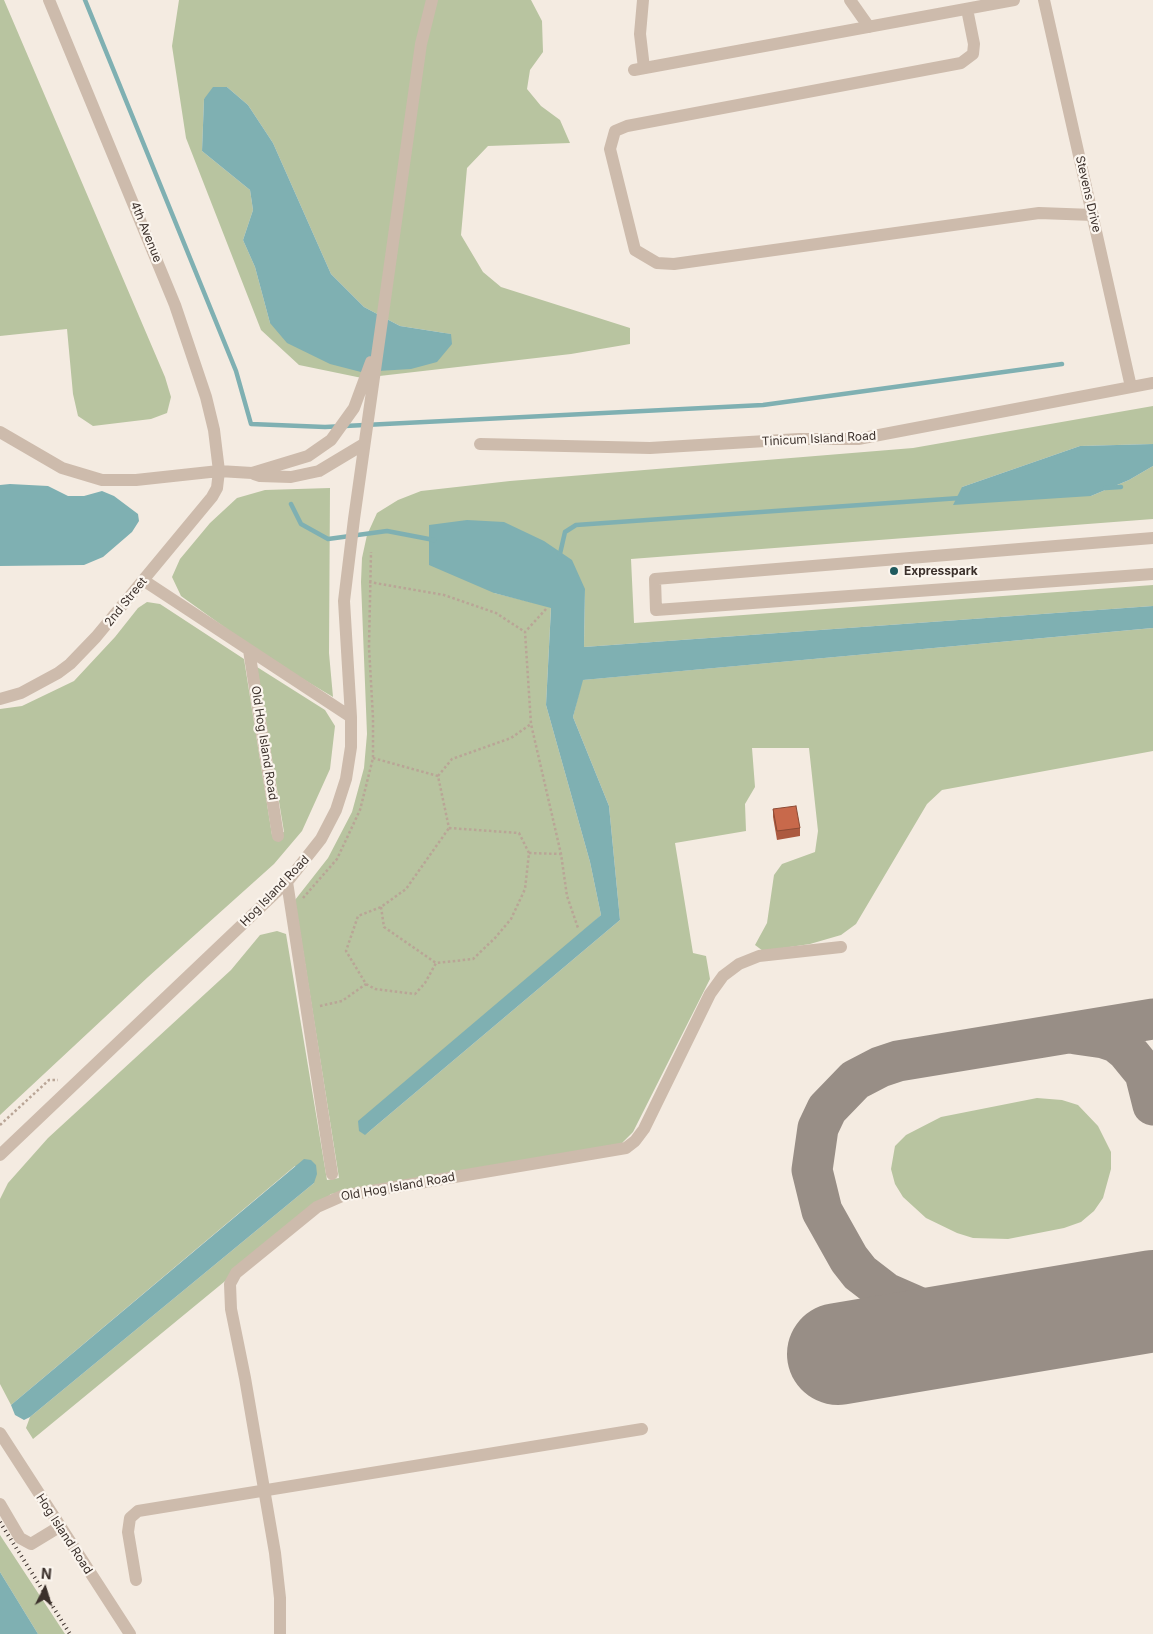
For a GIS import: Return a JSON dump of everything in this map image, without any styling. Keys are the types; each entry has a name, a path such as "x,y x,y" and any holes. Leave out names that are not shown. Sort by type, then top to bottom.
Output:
{"street":[{"name":"4th Avenue","path":"49,0 175,305 206,396 219,472"},
{"path":"0,432 62,468 102,480 136,480 219,472 252,473 308,456 331,440 348,416 362,388 383,324 421,44 432,0"},
{"path":"643,0 639,69 1014,0"},
{"path":"850,0 869,27"},
{"name":"Stevens Drive","path":"1044,0 1131,387"},
{"path":"967,9 974,44 973,54 961,63 627,126 615,132 610,149 635,250 656,264 674,264 1039,213 1093,215"},
{"name":"Hog Island Road","path":"0,1155 287,882 321,839 336,810 350,762 352,717 344,601 364,439 383,324"},
{"name":"Tinicum Island Road","path":"480,444 650,448 800,439 858,439 1153,383"},
{"path":"252,473 260,476 291,477 319,471 364,439"},
{"name":"2nd Street","path":"0,699 21,692 70,664 116,616 143,580 212,497 219,472"},
{"path":"1153,538 655,579 656,610 1153,574"},
{"path":"143,580 352,717"},
{"name":"Old Hog Island Road","path":"249,650 278,836"},
{"path":"287,882 332,1174"},
{"name":"Old Hog Island Road","path":"280,1634 278,1572 265,1491 230,1309 230,1284 236,1273 316,1207 335,1198 626,1148 635,1141 644,1129 710,994 723,976 739,964 759,956 841,947"},
{"path":"136,1580 128,1532 130,1518 138,1511 642,1429"},
{"name":"Hog Island Road","path":"0,1433 59,1527 130,1634"},
{"path":"0,1504 20,1538 31,1544 59,1527"}],"path":[{"path":"369,582 444,595 496,613 524,632"},
{"path":"546,609 524,632 531,724 561,854 566,896 578,928"},
{"path":"438,776 452,759 511,738 531,724"},
{"path":"373,758 438,776"},
{"path":"436,963 425,983 415,994 375,990 366,984 346,951 358,916 380,907 406,889 450,828 438,776"},
{"path":"380,907 384,927 436,963 473,960 495,938 510,919 525,889 529,853 519,833 450,828"},
{"path":"529,853 561,854"},
{"path":"307,1009 342,1001 366,984"},
{"path":"0,1126 49,1080 80,1078"}],"green space":[{"path":"0,0 4,0 165,377 171,397 167,413 151,419 93,426 78,416 73,394 67,329 0,336"},
{"path":"179,0 531,0 542,21 543,52 530,70 527,89 541,106 560,120 570,143 488,146 467,168 461,235 483,272 501,287 630,328 630,344 571,354 362,378 299,365 261,330 186,138 172,46","holes":["227,87 248,105 273,143 331,274 364,307 400,326 451,334 270,323 255,267 243,240 253,210 250,190 202,151 204,99"]},
{"path":"1153,406 1153,444 1080,446 962,487 1091,496 1129,480 1153,466 1153,519 631,559 634,623 1153,585 1153,606 584,647 585,589 494,593 551,607 546,705 590,862 601,915 365,1135 620,920 609,806 573,717 582,680 1153,628 1153,751 942,790 927,804 856,924 841,935 810,944 763,951 755,945 767,923 774,875 782,864 815,852 818,831 809,748 752,748 755,787 745,804 746,831 675,843 693,953 706,956 710,979 633,1132 622,1143 606,1149 331,1194 33,1439 26,1428 30,1417 314,1183 295,1166 11,1405 0,1384 0,1199 8,1183 48,1138 231,970 260,935 277,931 286,934 327,1180 339,1178 295,900 328,858 352,812 364,768 367,734 361,582 362,558 367,535 377,513 398,500 421,491 510,481 913,448"},
{"path":"330,488 329,653 333,697 266,657 181,596 172,577 180,559 210,523 237,498 265,490"},
{"path":"147,602 160,604 244,659 272,835 284,832 257,667 325,710 335,726 330,769 302,831 274,864 148,977 0,1115 0,709 22,706 74,681 115,637 138,608"},
{"path":"1037,1098 1062,1100 1078,1105 1098,1126 1111,1152 1111,1169 1103,1198 1094,1211 1081,1222 1064,1228 1008,1239 973,1238 957,1233 926,1218 903,1197 895,1184 891,1169 895,1146 906,1135 941,1117"},
{"path":"0,1535 65,1634 38,1634 0,1572"}],"water":[{"path":"213,87 227,87 248,105 273,143 331,274 364,307 400,326 451,334 452,344 437,362 411,369 361,372 330,364 287,343 270,323 255,267 243,240 253,210 250,190 202,151 204,99"},
{"path":"1153,444 1153,466 1129,480 1091,496 953,505 962,487 1080,446"},
{"path":"0,485 48,486 68,496 84,496 102,491 114,496 138,514 139,521 132,532 103,557 84,565 0,566"},
{"path":"467,520 504,522 544,541 572,560 585,589 584,647 1153,606 1153,628 583,680 573,717 609,806 620,920 365,1135 359,1131 358,1121 601,915 590,862 546,705 551,608 494,593 429,565 429,525"},
{"path":"304,1159 311,1160 316,1165 317,1174 314,1183 30,1417 24,1420 15,1415 11,1405"},
{"path":"0,1572 38,1634 0,1634"}],"building":[{"path":"796,806 800,828 777,831 773,809"}],"waterway":[{"path":"85,0 236,371 251,424 325,427 763,405 1062,364"},
{"path":"1105,488 1121,487"},
{"path":"559,558 565,532 576,525 960,498"},
{"path":"291,504 301,524 328,539 387,531 434,540"}],"taxiway":[{"path":"991,1328 964,1324 934,1314 886,1293 860,1273 849,1259 822,1211 812,1170 818,1128 827,1109 855,1080 880,1067 898,1061 1153,1019"},
{"path":"1076,1034 1104,1038 1116,1042 1127,1051 1145,1073 1153,1105"}],"runway":[{"path":"838,1354 1153,1301"}],"railway":[{"path":"0,1522 70,1634"}],"place":[{"name":"Expresspark","path":"894,571"}]}
